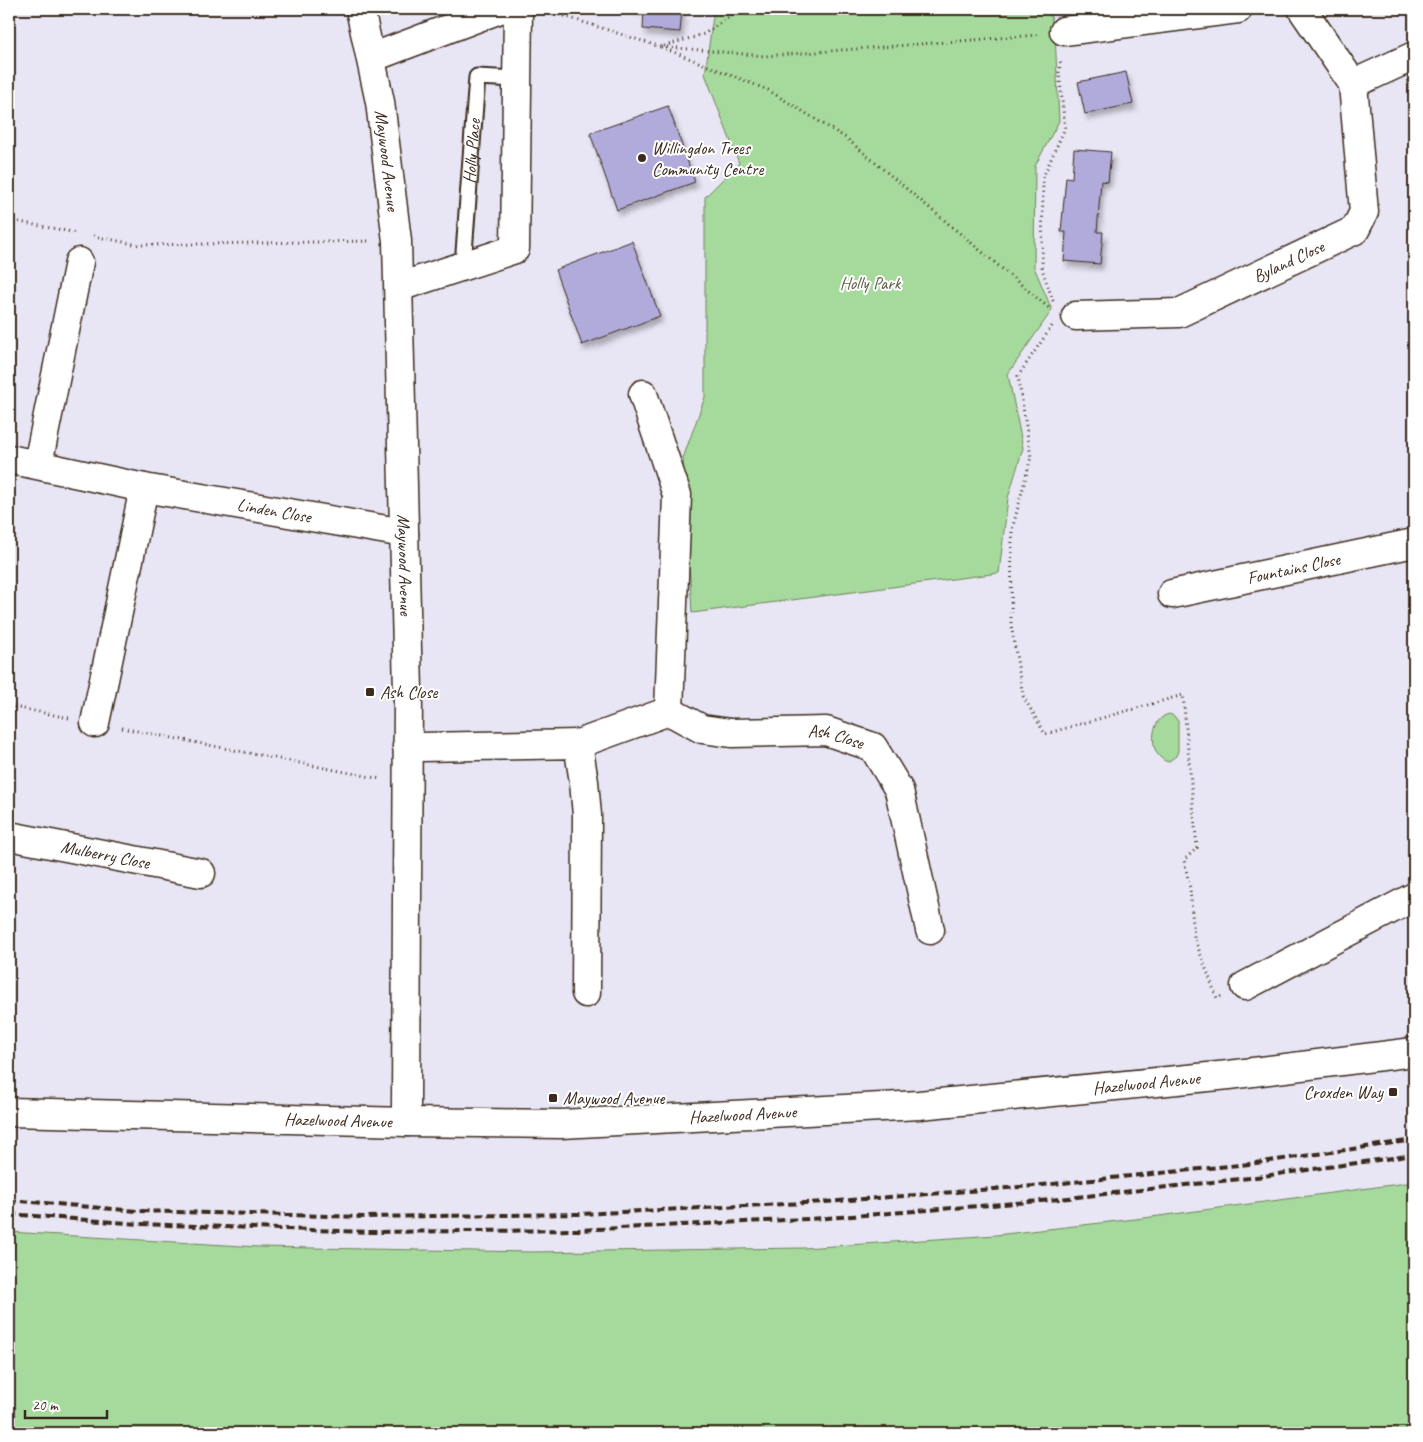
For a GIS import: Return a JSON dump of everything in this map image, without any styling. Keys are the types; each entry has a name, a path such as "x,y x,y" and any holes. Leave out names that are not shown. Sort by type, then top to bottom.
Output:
{"street":[{"name":"Maywood Avenue","path":"360,9 380,102 397,241 399,287 408,786 407,1122"},
{"path":"371,58 500,9"},
{"path":"399,287 515,249 518,9"},
{"path":"1064,31 1238,9"},
{"name":"Byland Close","path":"1067,317 1179,313 1355,230 1364,212 1353,84 1302,9"},
{"path":"1353,84 1414,56"},
{"path":"38,464 79,262"},
{"path":"407,746 578,744 669,711 677,495 643,394"},
{"name":"Linden Close","path":"9,459 144,488 404,533"},
{"path":"95,723 144,488"},
{"name":"Fountains Close","path":"1172,594 1414,543"},
{"name":"Ash Close","path":"669,711 702,729 731,733 826,731 873,747 899,790 930,930"},
{"path":"578,744 587,815 586,993"},
{"name":"Mulberry Close","path":"9,836 201,872"},
{"path":"1245,986 1414,897"},
{"name":"Hazelwood Avenue","path":"9,1112 561,1124 918,1104 1229,1075 1414,1052"}],"lane":[{"name":"Holly Place","path":"463,266 477,77 517,79"}],"path":[{"path":"539,9 661,47 768,90 846,138 1067,317"},
{"path":"661,47 704,34 741,9"},
{"path":"661,47 765,56 1064,31 1059,72 1065,128 1043,177 1042,269 1067,317"},
{"path":"9,220 83,234"},
{"path":"93,236 139,245 397,241"},
{"path":"1067,317 1018,376 1031,456 1012,530 1012,624 1023,696 1046,734 1183,695 1197,848 1184,860 1190,888 1194,937 1217,998 1245,986"},
{"path":"9,706 376,778 408,786"}],"green space":[{"name":"Holly Park","path":"714,9 1049,9 1055,33 1059,121 1035,166 1034,267 1052,310 1008,374 1023,448 1008,498 999,573 692,613 683,458 705,397 705,197 739,163 705,74"},
{"path":"1170,714 1178,721 1178,751 1176,756 1168,762 1157,753 1153,740 1159,720"},
{"path":"1414,1182 1414,1433 9,1433 9,1232 259,1247 530,1252 804,1248 996,1235 1144,1218"}],"building":[{"path":"644,9 682,9 680,32 643,29"},
{"path":"1126,72 1133,104 1085,114 1078,82"},
{"name":"Willingdon Trees Community Centre","path":"668,106 695,182 617,210 590,133"},
{"path":"1074,149 1111,152 1108,182 1101,181 1097,232 1103,232 1100,264 1064,261 1066,232 1061,232 1066,177 1072,178"},
{"path":"632,241 660,316 582,345 555,270"}],"railway":[{"path":"9,1200 137,1211 365,1217 580,1214 825,1202 1033,1186 1249,1164 1414,1140"},
{"path":"9,1214 140,1224 369,1232 578,1230 827,1218 1041,1201 1249,1178 1414,1155"}],"place":[{"name":"Willingdon Trees Community Centre","path":"642,158"},
{"name":"Ash Close","path":"370,692"},
{"name":"Croxden Way","path":"1393,1092"},
{"name":"Maywood Avenue","path":"553,1098"}]}
